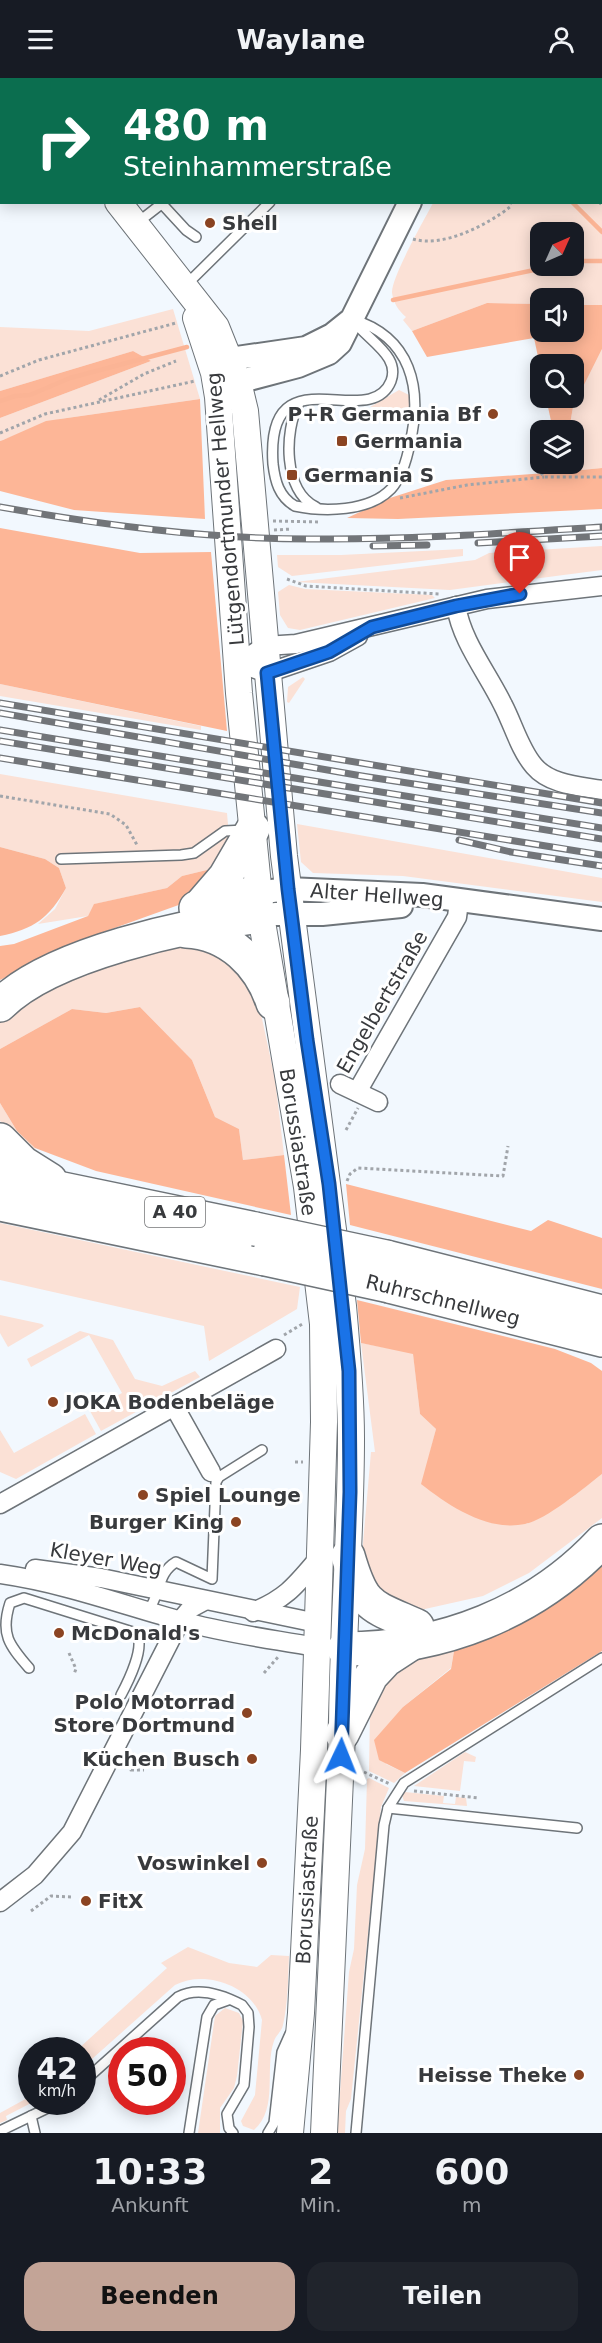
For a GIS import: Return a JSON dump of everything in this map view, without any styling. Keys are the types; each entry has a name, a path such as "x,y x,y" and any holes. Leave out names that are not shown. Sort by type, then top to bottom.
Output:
{"highway":[{"path":"200,906 225,877 252,829"},
{"path":"0,987 81,948 235,895 275,903"},
{"path":"0,1005 35,978 60,966 275,903"},
{"path":"179,931 200,932 220,939 238,950 267,982 273,1003"},
{"path":"0,1140 36,1173 94,1196"},
{"name":"Ruhrschnellweg","path":"0,1176 94,1196 260,1244"},
{"name":"Ruhrschnellweg","path":"0,1204 260,1244 387,1272 602,1312"},
{"name":"Ruhrschnellweg","path":"387,1272 548,1325 602,1340"},
{"path":"548,1325 579,1338 602,1354"},
{"path":"342,1734 371,1676 413,1636 496,1603 546,1575 602,1529"},
{"path":"330,1637 413,1636 461,1631 503,1614 553,1584 602,1541"},
{"path":"333,1557 364,1598 384,1611 413,1636"}],"main road":[{"name":"Lütgendortmunder Hellweg","path":"120,204 183,287 247,422 265,646"},
{"name":"Lütgendortmunder Hellweg","path":"224,373 239,663"},
{"name":"Borussiastraße","path":"265,646 275,903 273,1003 307,1187 322,1324 324,1417 333,1557 330,1637 314,1750 301,2013 290,2133"},
{"name":"Borussiastraße","path":"239,663 252,829 275,903 307,1040 330,1194 348,1360 351,1439 333,1557"},
{"name":"Borussiastraße","path":"324,2133 342,1734 330,1637"}],"street":[{"path":"224,373 298,366 323,356 340,343 409,204"},
{"path":"239,663 265,646 296,644 372,627 452,601 602,586"},
{"path":"452,601 459,625 487,674 534,767 562,783 602,790"},
{"path":"239,663 267,673 329,652 372,627"},
{"name":"Alter Hellweg","path":"275,903 422,895 459,902 602,919"},
{"name":"Engelbertstraße","path":"340,1084 365,1099 457,917 459,902"},
{"path":"0,1504 174,1406 276,1345"},
{"path":"174,1406 211,1472"},
{"path":"253,1612 276,1603 333,1557"},
{"name":"Kleyer Weg","path":"0,1568 91,1577 253,1612 330,1637"},
{"name":"Kleyer Weg","path":"0,1574 94,1594 180,1621 330,1637"},
{"path":"0,1902 45,1865 72,1832 180,1621 191,1608 204,1601"}],"lane":[{"path":"135,224 162,204"},
{"path":"164,204 186,230 196,237"},
{"path":"183,287 211,256 268,204"},
{"path":"352,319 371,325 395,344 411,374 416,402 416,419 406,461 390,490 359,507 302,507 289,502 280,493 274,476 272,441 276,424 285,411 299,403 320,398 366,401 381,395 388,388 393,376 389,358 364,336 352,319"},
{"path":"299,403 289,430 293,482 301,497 318,508"},
{"path":"61,859 194,853 225,831 252,829"},
{"path":"148,1611 158,1592 162,1575 167,1567 176,1562 212,1580 216,1482 219,1477 262,1450"},
{"path":"29,1668 5,1641 1,1625 10,1603 24,1598 131,1629 136,1633 140,1644 130,1678 121,1695"},
{"path":"356,2133 384,1825 388,1808 404,1783 602,1658"},
{"path":"388,1808 577,1828"},
{"path":"96,2072 188,1992 206,1992 242,2006 250,2020 244,2085 227,2114 229,2128 233,2133"},
{"path":"189,2133 207,2017 214,2005 228,2000"},
{"path":"268,2133 274,2122 282,2052 301,2013"},
{"path":"0,2131 31,2116 35,2133"}],"path":[{"path":"397,228 412,239 434,241 488,224 510,207 511,204"},
{"path":"0,376 39,360 185,322"},
{"path":"94,402 144,374 176,361"},
{"path":"0,434 45,414 224,373"},
{"path":"398,498 467,485 544,477 602,477"},
{"path":"287,579 306,586 434,592 452,601"},
{"path":"0,796 110,813 126,825 138,847 150,855"},
{"name":"Engelbertstraße","path":"346,1130 365,1099"},
{"path":"339,1178 348,1181 350,1174 358,1168 503,1176 508,1146"},
{"path":"276,1345 309,1320"},
{"path":"69,1653 76,1670 74,1674"},
{"path":"264,1673 280,1655"},
{"path":"132,1753 131,1770 144,1770"},
{"path":"364,1772 392,1785"},
{"path":"406,1790 479,1798"},
{"path":"31,1911 51,1896 72,1897"}],"shaded area":[{"path":"432,204 602,204 602,305 584,305 584,288 530,288 530,304 487,303 412,331 403,320 406,317 395,304 392,293 397,275"},
{"path":"487,303 530,304 530,339 427,357 412,331"},
{"path":"584,305 602,305 602,349 584,385 584,354 537,354 535,342 584,342"},
{"path":"173,309 200,399 60,419 0,441 0,418 151,361 133,351 0,391 0,327 89,331"},
{"path":"602,349 602,468 584,470 584,420 571,420 573,408 584,408 584,385"},
{"path":"133,351 151,361 0,418 0,391"},
{"path":"399,390 409,395 410,409 370,407"},
{"path":"200,399 205,519 74,510 0,491 0,441 46,421"},
{"path":"548,408 573,408 571,420 551,420"},
{"path":"602,468 602,509 398,519 347,518 390,498 446,480 532,474 584,474 584,470"},
{"path":"0,528 140,553 211,552 227,731 0,684"},
{"path":"602,546 602,570 450,590 296,582 475,560 489,553"},
{"path":"463,549 463,556 292,576 278,567 277,555 341,555"},
{"path":"289,585 305,589 432,595 435,598 300,630 288,628 280,615 278,592"},
{"path":"303,677 305,679 289,703 287,702 288,687"},
{"path":"0,684 201,726 201,730 0,696"},
{"path":"0,774 227,813 230,848 211,869 182,876 167,888 95,904 88,916 38,924 55,909 66,888 59,868 45,859 0,847"},
{"path":"297,824 602,878 602,902 403,876 313,873 301,862"},
{"path":"0,847 45,859 59,868 66,888 47,915 39,921 22,930 0,936"},
{"path":"211,869 187,902 95,935 0,980 0,946 14,944 88,916 94,904 167,888 182,876"},
{"path":"178,945 226,951 258,1000 275,1079 284,1155 243,1160 239,1129 215,1117 192,1060 140,1007 106,1013 72,1009 0,1049 0,1020 53,976"},
{"path":"140,1007 192,1060 215,1117 239,1129 243,1160 284,1155 291,1215 96,1171 35,1148 17,1131 0,1103 0,1049 72,1009 106,1013"},
{"path":"0,1103 17,1131 35,1148 33,1152 0,1121"},
{"path":"346,1184 531,1231 548,1220 602,1238 602,1289 350,1225"},
{"path":"0,1223 300,1287 297,1309 209,1361 204,1326 0,1280"},
{"path":"357,1300 555,1349 591,1363 602,1371 602,1474 554,1510 525,1524 497,1524 483,1521 456,1508 432,1492 421,1484 436,1429 420,1414 413,1354 361,1343"},
{"path":"0,1315 44,1326 8,1347 0,1333"},
{"path":"80,1331 113,1340 135,1379 162,1386 195,1371 200,1377 101,1431 90,1411 122,1393 89,1335 31,1367 27,1359"},
{"path":"361,1343 413,1353 420,1414 436,1429 422,1484 527,1524 570,1499 602,1474 602,1518 529,1573 483,1596 425,1609 400,1608 381,1597 362,1555 371,1452 375,1452"},
{"path":"85,1414 96,1434 16,1479 0,1472 0,1430 14,1453"},
{"path":"602,1552 602,1651 405,1773 379,1760 374,1740 403,1707 451,1669 456,1639"},
{"path":"456,1639 451,1668 403,1707 386,1764 405,1773 394,1783 369,1771 370,1709 382,1677"},
{"path":"465,1752 476,1757 475,1762 464,1761 460,1791 414,1786"},
{"path":"367,1779 389,1788 381,1807 351,2099 346,2111 345,2133 337,2133 349,1972 354,1949 357,1885 365,1849"},
{"path":"405,1792 444,1796 443,1803 455,1804 456,1797 466,1798 467,1806 404,1801 402,1795"},
{"path":"188,1947 229,1963 257,1967 271,1955 289,1956 286,2008 282,2027 271,2052 269,2100 262,2121 254,2130 243,2126 241,2121 255,2095 262,2020 257,2008 249,1998 226,1984 200,1979 175,1985 117,2037 108,2037 108,2045 96,2055 96,2037 91,2037 167,1968 161,1963"},
{"path":"225,2008 239,2013 243,2021 237,2076 234,2088 220,2108 220,2133 198,2133 215,2016"},
{"path":"18,2103 18,2110 6,2116 7,2120 0,2123 0,2113"}],"waterway":[{"path":"574,204 602,232"},
{"path":"584,261 602,261"},
{"path":"393,300 530,271"},
{"path":"0,401 15,396 30,395 70,378 187,347"}],"railway":[{"path":"0,507 77,520 233,537 347,539 493,534 602,527"},
{"path":"478,543 602,536"},
{"path":"373,546 427,545"},
{"path":"0,703 602,803"},
{"path":"0,713 362,776 602,813"},
{"path":"0,730 602,828"},
{"path":"0,741 602,839"},
{"path":"0,758 602,855"},
{"path":"459,840 511,852 602,866"}],"place":[{"name":"Shell","path":"210,223"},
{"name":"P+R Germania Bf","path":"493,414"},
{"name":"Germania","path":"342,441"},
{"name":"Germania S","path":"292,475"},
{"name":"JOKA Bodenbeläge","path":"53,1402"},
{"name":"Spiel Lounge","path":"143,1495"},
{"name":"Burger King","path":"236,1522"},
{"name":"McDonald's","path":"59,1633"},
{"name":"Polo Motorrad Store Dortmund","path":"247,1713"},
{"name":"Küchen Busch","path":"252,1759"},
{"name":"Voswinkel","path":"262,1863"},
{"name":"FitX","path":"86,1901"},
{"name":"Heisse Theke","path":"579,2075"}],"route":[{"path":"341,1756 342,1671 350,1492 349,1371 329,1184 307,1040 284,856 267,673 329,652 372,627 487,599 520,594"}]}
